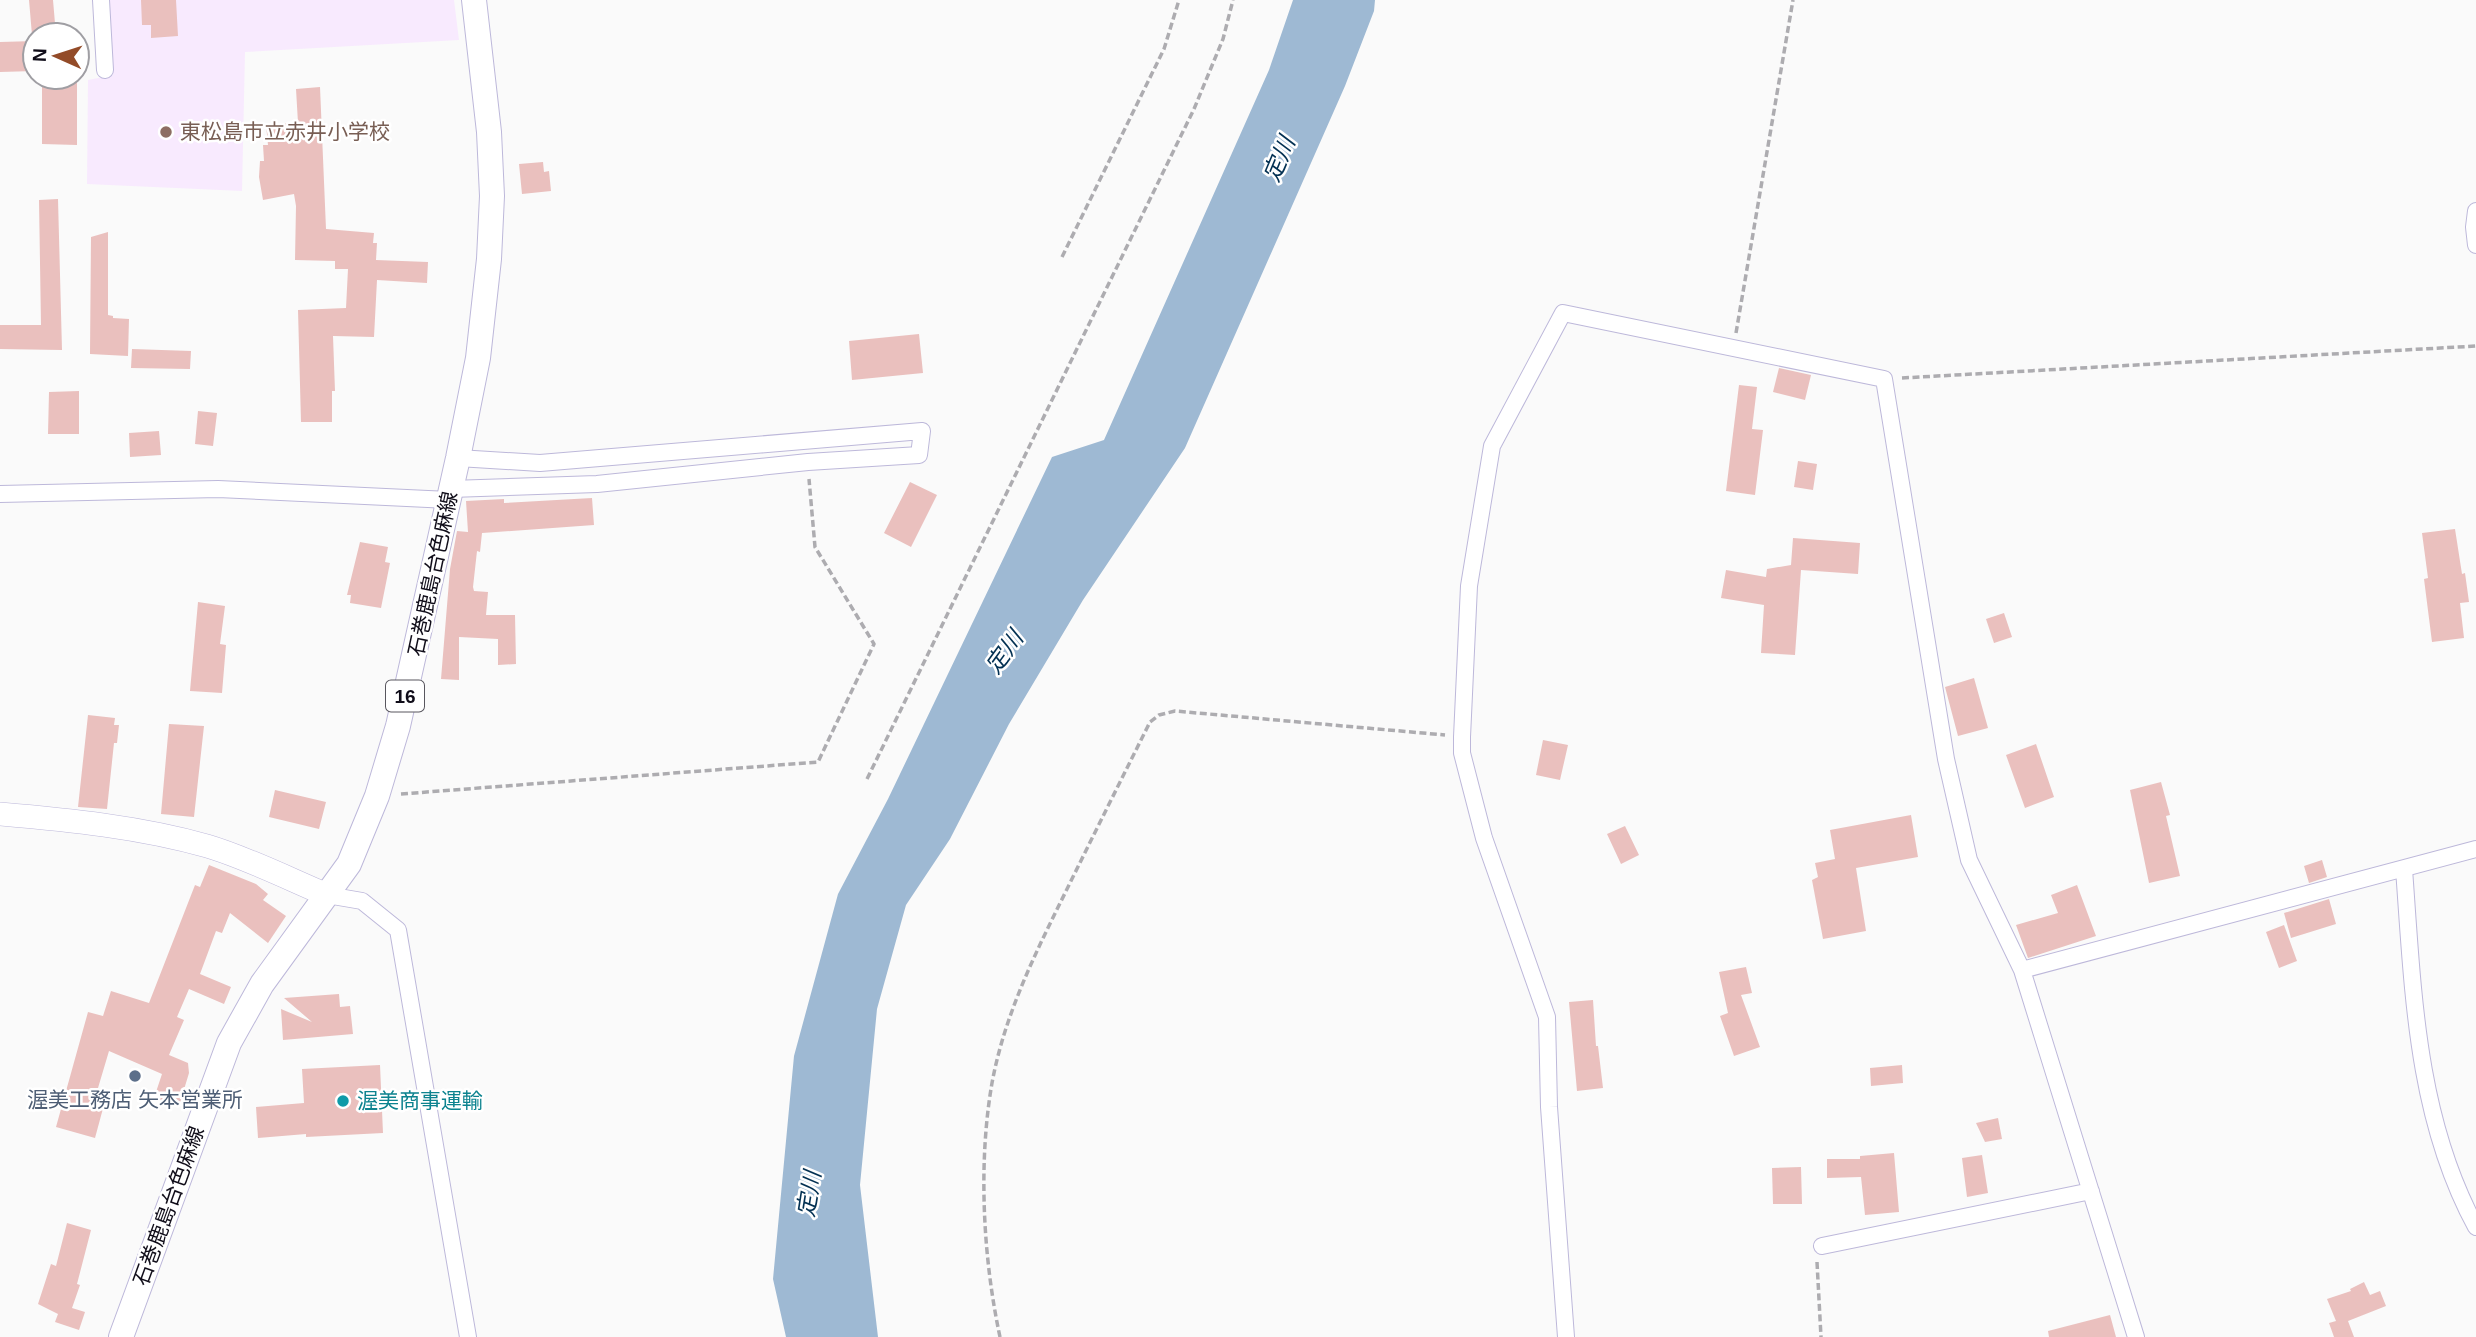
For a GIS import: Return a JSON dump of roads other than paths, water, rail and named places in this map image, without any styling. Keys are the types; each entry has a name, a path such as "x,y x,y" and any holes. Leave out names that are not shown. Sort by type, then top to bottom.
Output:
{"main road":[{"name":"石巻鹿島台色麻線","path":"121,1337 229,1044 262,984 349,864 377,796 413,662 478,358 489,259 492,196 489,132 474,0"}],"street":[{"path":"101,0 105,70"},
{"path":"2476,211 2476,245"},
{"path":"1566,1337 1549,1107 1547,1017 1484,838 1462,753 1469,586 1492,446 1563,313 1884,379 1946,759 1969,860 2022,970 2136,1337"},
{"path":"0,494 218,489 450,494 597,484 808,462 919,455 922,431 540,463 458,458"},
{"path":"0,814 66,819 126,828 209,846 327,895 362,901 398,930 468,1337"},
{"path":"2022,970 2476,849"},
{"path":"2404,869 2421,1063 2436,1130 2476,1227"},
{"path":"1822,1246 2091,1191"}],"water":[{"name":"定川","path":"1293,0 1375,0 1374,11 1345,86 1185,448 1083,600 1009,724 950,839 906,905 877,1009 860,1185 878,1337 786,1337 773,1279 794,1056 838,894 888,799 1052,457 1104,440 1269,70"}],"place":[{"name":"東松島市立赤井小学校","path":"166,132"},
{"name":"渥美工務店 矢本営業所","path":"135,1076"},
{"name":"渥美商事運輸","path":"343,1101"}]}
